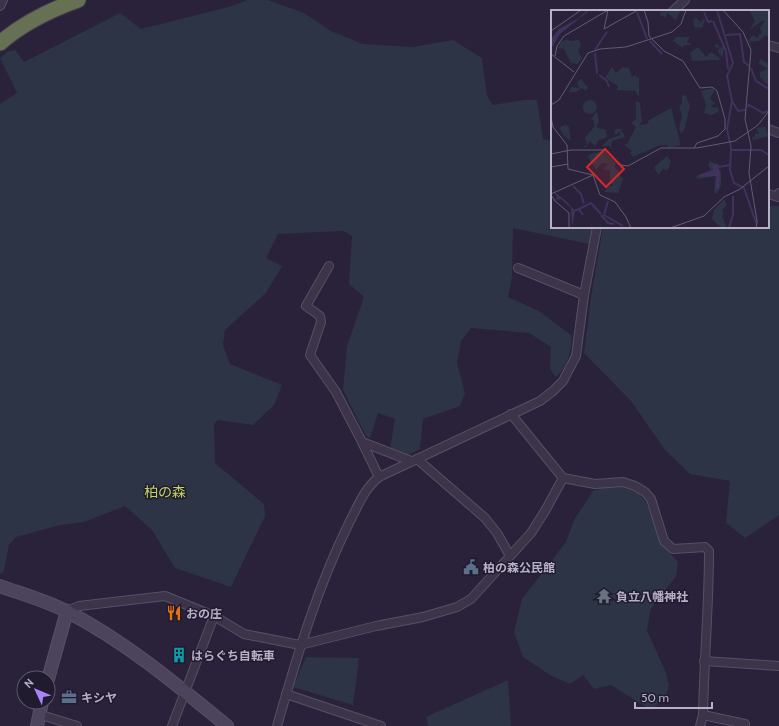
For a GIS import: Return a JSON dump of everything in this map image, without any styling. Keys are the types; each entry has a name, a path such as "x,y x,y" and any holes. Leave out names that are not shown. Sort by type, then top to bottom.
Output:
{"highway":[{"path":"0,43 14,31 58,7 78,0"}],"street":[{"path":"0,6 3,0"},
{"path":"674,10 685,0"},
{"path":"769,45 779,48"},
{"path":"769,130 779,133"},
{"path":"769,194 778,197 779,193"},
{"path":"277,726 300,645 316,598 337,547 366,489 379,477 540,401 553,391 563,380 576,356 584,295 597,228"},
{"path":"329,266 306,306 320,316 321,322 310,354 336,392 379,477"},
{"path":"518,268 584,295"},
{"path":"511,414 563,478 595,484 623,482 635,486 651,499 664,541 673,549 705,548 708,551 709,595 704,661 703,715 700,726"},
{"path":"362,442 414,460 485,518 497,533 510,556"},
{"path":"67,611 79,606 165,596 214,616 244,634 300,645 376,626 423,617 457,607 471,599 531,533 542,517 563,478"},
{"path":"0,586 67,611 111,636 185,691 227,726"},
{"path":"51,670 67,611"},
{"path":"172,726 214,616"},
{"path":"704,661 779,666"},
{"path":"286,694 380,726"},
{"path":"40,710 38,720 77,726"},
{"path":"703,715 745,724"}],"shaded area":[{"path":"247,0 268,0 304,13 331,31 363,44 412,47 453,40 482,58 487,96 493,105 524,100 537,100 543,139 551,141 551,228 593,228 589,244 513,228 512,277 508,297 539,311 572,336 570,353 566,363 556,377 550,369 551,347 529,333 471,328 461,341 457,362 465,393 460,406 423,419 420,449 408,455 390,448 395,419 378,413 370,438 366,436 343,390 347,346 364,297 349,284 352,236 343,231 278,234 266,258 282,266 266,293 225,330 223,345 230,364 282,385 274,405 253,425 218,420 214,424 215,463 264,504 265,516 231,587 175,568 152,530 125,506 84,522 60,525 16,537 9,545 3,574 0,573 0,104 17,93 0,58 7,52 15,50 24,62 120,13 141,29 232,6"},
{"path":"769,206 779,206 779,515 745,538 726,523 730,481 690,474 665,450 631,401 584,353 591,297 603,228 769,228"},
{"path":"622,487 638,493 646,502 662,545 678,562 676,576 650,610 647,631 665,670 669,685 666,697 651,710 611,685 594,689 583,675 570,684 550,675 523,657 514,632 522,599 566,542 574,520 593,491 602,488"},
{"path":"306,657 359,658 353,705 293,687"},
{"path":"508,680 511,726 428,726 426,717"}],"place":[{"name":"柏の森公民館","path":"471,567"},
{"name":"負立八幡神社","path":"604,596"},
{"name":"おの庄","path":"174,613"},
{"name":"はらぐち自転車","path":"179,655"},
{"name":"キシヤ","path":"69,697"}],"district":[{"name":"柏の森","path":"165,492"}]}
